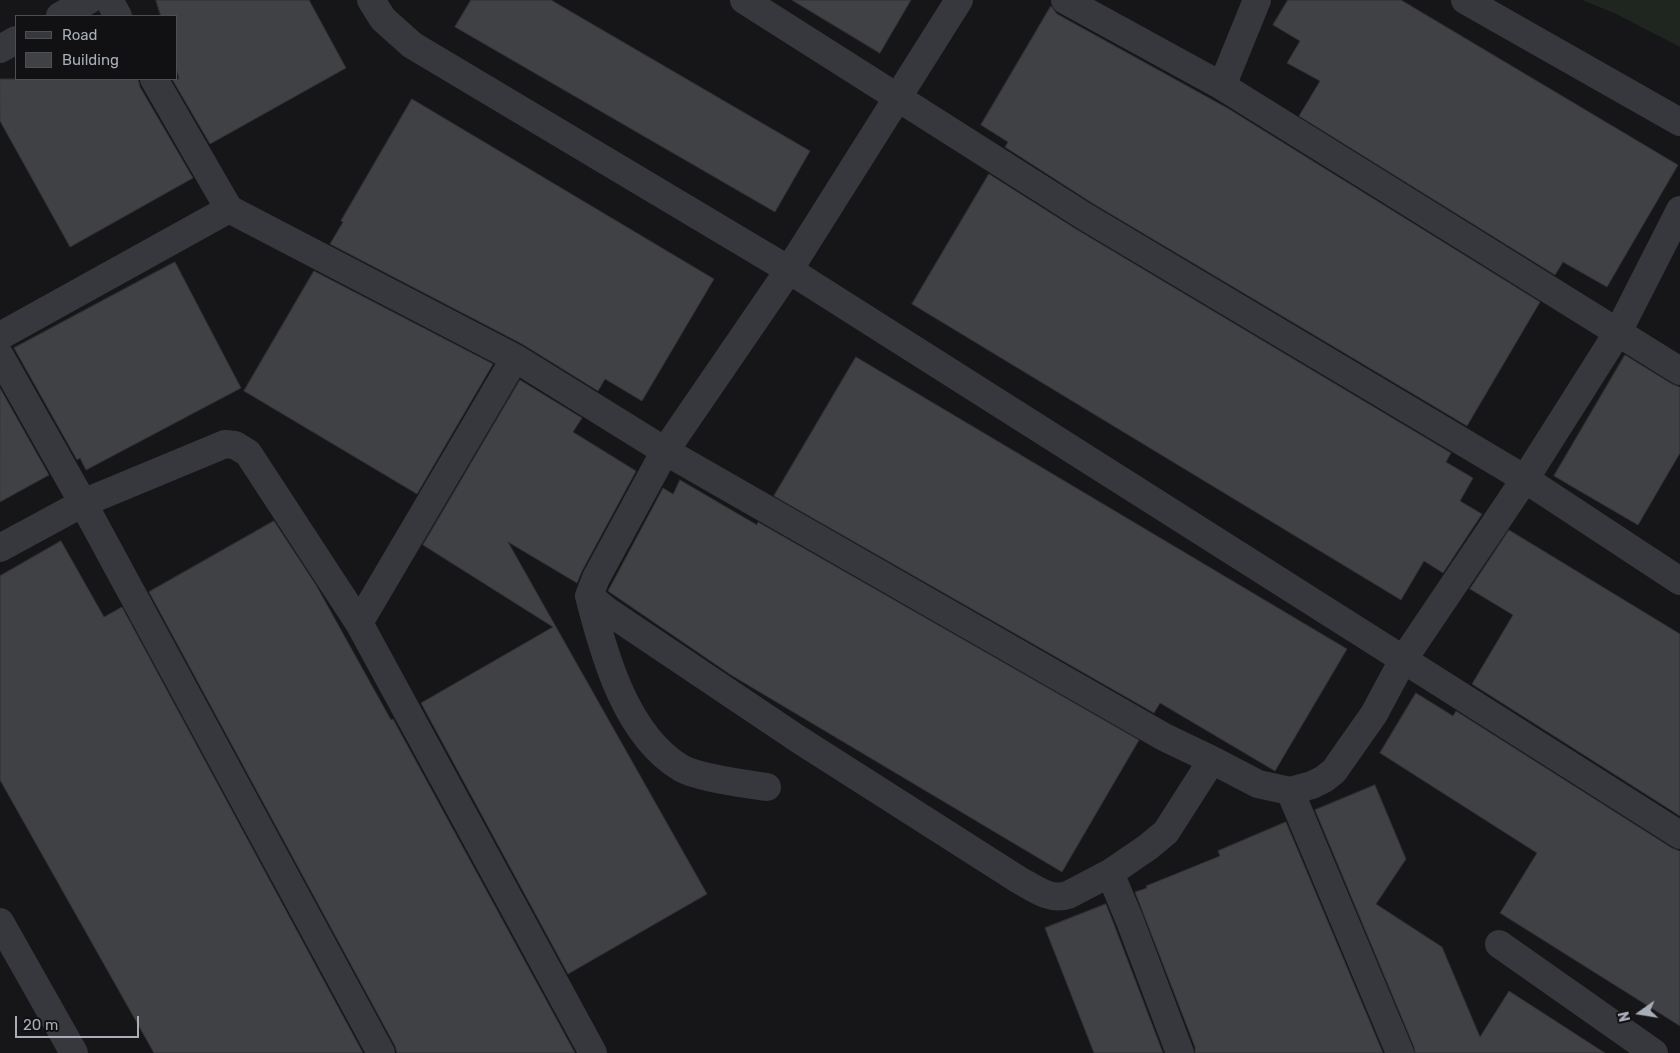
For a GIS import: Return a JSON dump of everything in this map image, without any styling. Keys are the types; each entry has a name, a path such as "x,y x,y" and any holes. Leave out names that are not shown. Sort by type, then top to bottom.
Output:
{"street":[{"path":"62,15 89,0"},
{"path":"108,0 117,15"},
{"path":"371,0 383,19 412,45 789,270 1680,835"},
{"path":"744,0 1084,216 1525,479 1680,581"},
{"path":"767,788 710,777 683,769 660,752 638,724 613,677 602,646 589,596 596,578 665,452 789,270 959,0"},
{"path":"1066,0 1222,86 1680,371"},
{"path":"1222,86 1257,0"},
{"path":"1465,0 1680,122"},
{"path":"0,49 15,41"},
{"path":"155,80 229,209 515,358 665,452 1164,737 1258,784 1290,791 1312,785 1334,771 1374,714 1403,660 1525,479 1618,332 1680,210"},
{"path":"0,336 229,209"},
{"path":"0,356 83,503 381,1053"},
{"path":"359,623 515,358"},
{"path":"0,548 83,503 225,444 235,445 248,453 359,623 593,1053"},
{"path":"589,596 606,610 798,739 1019,880 1047,895 1061,897 1110,873 1148,847 1166,832 1212,760"},
{"path":"1290,791 1400,1053"},
{"path":"1110,873 1180,1053"},
{"path":"0,922 8,957 74,1053"},
{"path":"1499,944 1654,1053"}],"shaded area":[{"path":"1582,0 1680,0 1680,47 1614,13"}],"building":[{"path":"156,0 309,0 346,68 210,144 173,80 179,79 178,15 161,15"},
{"path":"471,0 551,0 810,151 775,212 455,27"},
{"path":"792,0 911,0 880,53"},
{"path":"1288,0 1401,0 1678,165 1607,287 1563,262 1555,275 1299,116 1320,81 1287,63 1300,41 1273,25"},
{"path":"1051,6 1057,14 1229,109 1540,302 1467,426 1092,203 1005,147 1008,142 981,125"},
{"path":"0,79 138,80 140,87 193,178 70,247 0,121"},
{"path":"412,99 714,279 642,401 605,379 598,391 522,344 330,244 343,222 341,221"},
{"path":"989,174 1076,229 1451,453 1446,462 1473,478 1460,501 1482,514 1443,573 1424,561 1401,600 912,304"},
{"path":"175,262 241,388 86,470 80,458 77,460 14,348"},
{"path":"314,271 493,364 417,494 244,391"},
{"path":"1625,355 1680,387 1680,453 1638,525 1554,476"},
{"path":"856,357 1347,649 1275,771 1160,703 1154,713 774,496"},
{"path":"520,380 582,418 573,432 636,471 577,583 508,542 707,894 568,974 421,703 553,627 423,545"},
{"path":"0,388 49,475 0,502"},
{"path":"680,480 757,525 758,522 1139,740 1062,872 731,675 608,591 663,488 673,494"},
{"path":"274,521 316,585 391,720 393,719 575,1053 397,1053 395,1046 149,592"},
{"path":"1509,530 1680,634 1680,816 1472,684 1513,615 1470,589"},
{"path":"61,541 104,617 122,607 363,1053 154,1053 0,780 0,576"},
{"path":"1416,693 1453,716 1456,711 1672,848 1680,851 1680,1026 1500,913 1537,853 1380,753"},
{"path":"1375,785 1406,859 1376,904 1442,947 1480,1037 1509,991 1605,1053 1415,1053 1315,810"},
{"path":"1286,822 1383,1053 1195,1053 1195,1047 1135,892 1220,856 1218,851"},
{"path":"1106,904 1163,1053 1094,1053 1045,928"}]}
